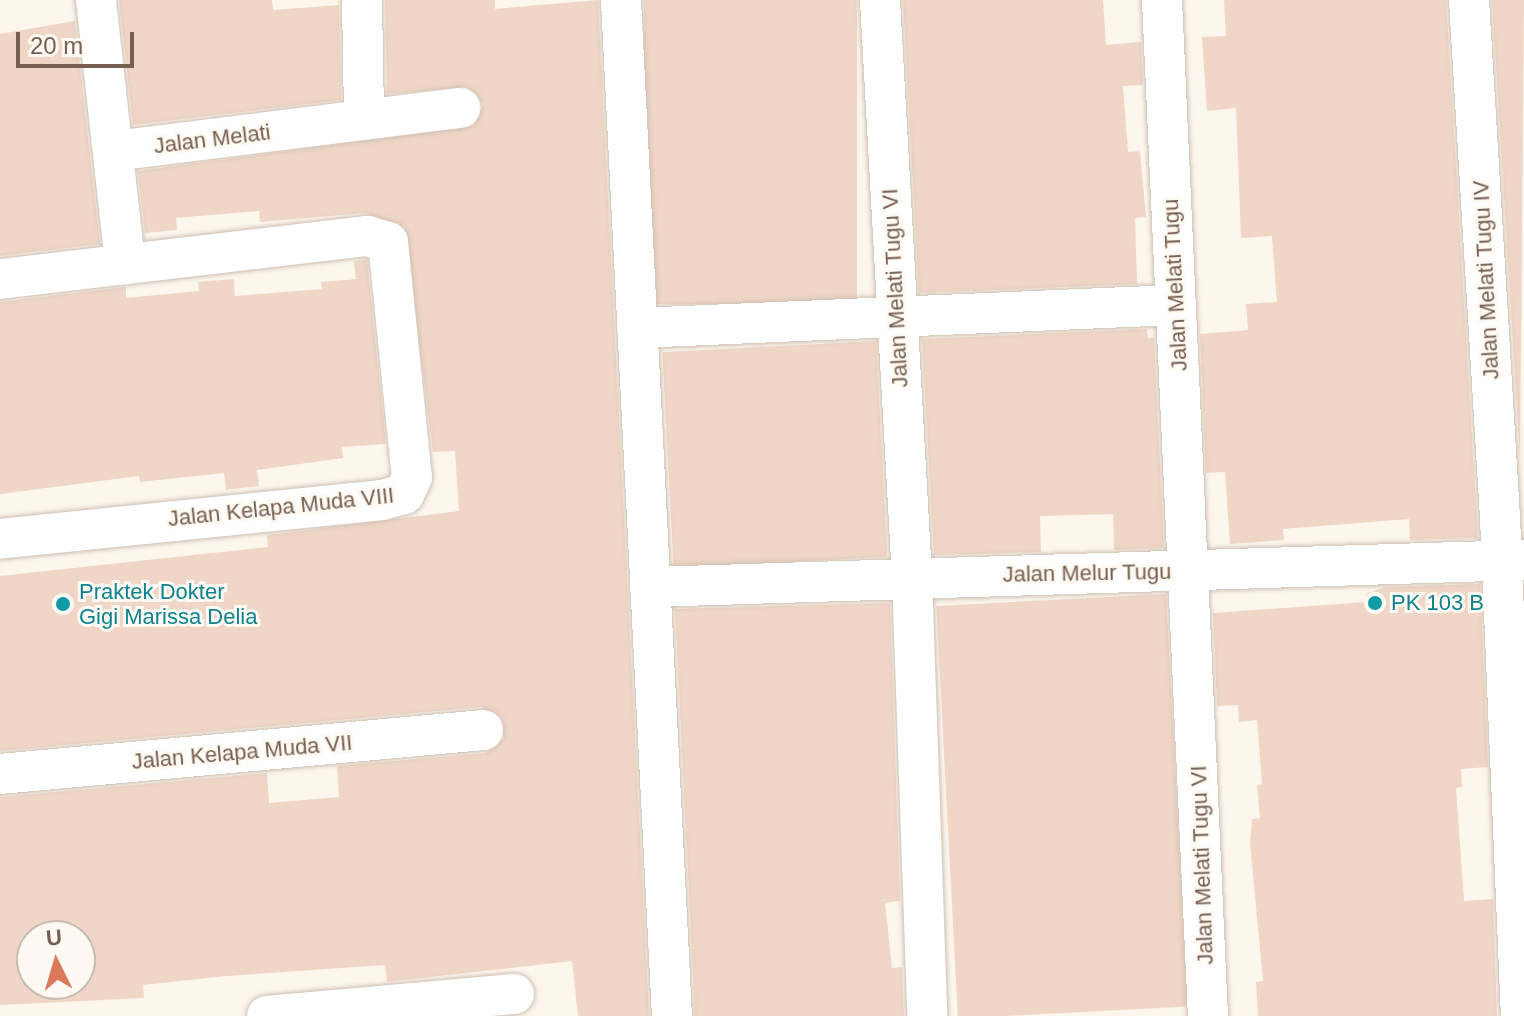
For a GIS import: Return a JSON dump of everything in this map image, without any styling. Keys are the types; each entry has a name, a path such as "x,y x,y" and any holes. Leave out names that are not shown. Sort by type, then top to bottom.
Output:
{"street":[{"path":"0,279 125,264 96,0"},
{"path":"362,0 364,120"},
{"path":"621,0 672,1016"},
{"name":"Jalan Melati Tugu VI","path":"880,0 912,577 927,1016"},
{"name":"Jalan Melati Tugu","path":"1162,0 1190,570"},
{"name":"Jalan Melati Tugu IV","path":"1469,0 1512,560 1521,1016"},
{"name":"Jalan Melati","path":"114,151 460,108"},
{"name":"Jalan Kelapa Muda VIII","path":"0,539 404,494 412,477 388,242 367,236 125,264"},
{"path":"637,328 1175,305"},
{"name":"Jalan Melur Tugu","path":"650,587 1512,560"},
{"name":"Jalan Melati Tugu VI","path":"1190,570 1208,1016"},
{"name":"Jalan Kelapa Muda VII","path":"0,774 483,730"},
{"path":"267,1016 514,994"}],"building":[{"path":"119,0 272,0 273,10 339,5 341,100 133,125"},
{"path":"385,0 495,0 495,9 598,0 649,1016 578,1016 572,961 387,982 385,965 227,976 143,985 144,998 0,1005 0,797 267,773 269,803 339,797 337,766 485,753 504,739 501,716 481,707 0,751 0,576 268,547 267,535 459,511 455,451 433,452 405,227 365,213 260,222 259,211 176,218 177,230 145,233 138,171 474,126 483,104 468,87 387,94"},
{"path":"644,0 857,0 857,304 644,304"},
{"path":"903,0 1103,0 1106,45 1141,42 1143,85 1123,86 1128,152 1140,151 1146,217 1135,218 1137,284 919,293"},
{"path":"1224,0 1446,0 1478,538 1410,540 1409,519 1283,529 1284,540 1230,544 1225,472 1206,473 1200,334 1248,330 1246,304 1277,302 1272,236 1241,238 1236,108 1207,111 1202,37 1226,36"},
{"path":"1492,0 1524,0 1520,458"},
{"path":"75,21 100,244 0,256 0,34"},
{"path":"367,260 386,444 342,447 343,458 257,470 259,486 226,490 224,473 140,482 139,476 0,494 0,302 126,287 126,298 199,291 198,282 234,279 235,296 322,289 321,282 356,279 354,261"},
{"path":"1147,329 1148,338 1154,338 1164,548 1114,550 1113,514 1040,516 1041,552 934,555 922,339"},
{"path":"876,341 887,557 674,568 662,352"},
{"path":"1480,584 1488,767 1461,769 1462,787 1456,788 1464,901 1493,899 1497,1016 1258,1016 1256,982 1263,981 1250,843 1252,819 1260,818 1257,785 1262,784 1257,720 1239,722 1238,705 1217,706 1213,613 1366,602 1366,594 1385,587"},
{"path":"1166,594 1188,1006 958,1016 936,606"},
{"path":"890,603 900,901 885,903 892,968 902,967 904,1016 695,1016 675,609"}],"place":[{"name":"PK 103 B","path":"1375,603"},
{"name":"Praktek Dokter Gigi Marissa Delia","path":"63,604"}]}
